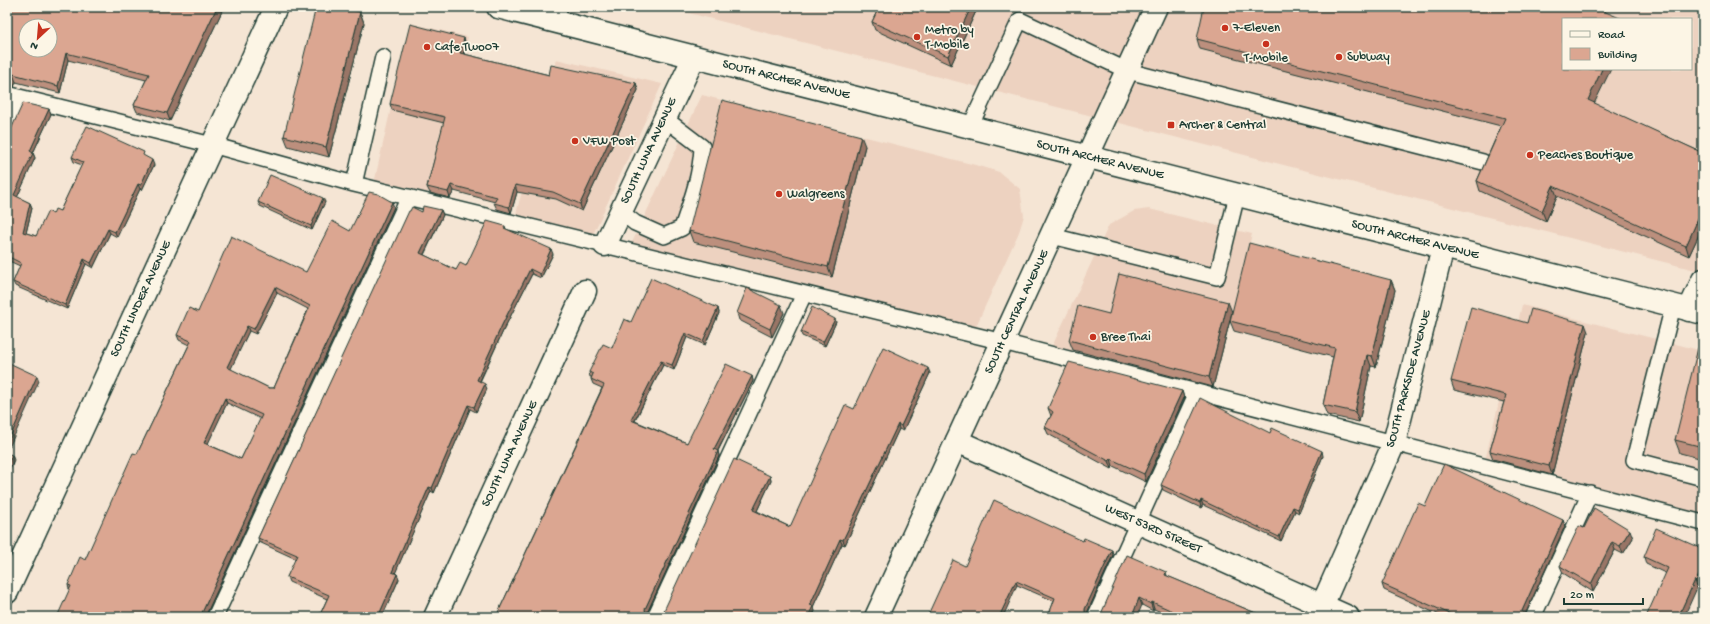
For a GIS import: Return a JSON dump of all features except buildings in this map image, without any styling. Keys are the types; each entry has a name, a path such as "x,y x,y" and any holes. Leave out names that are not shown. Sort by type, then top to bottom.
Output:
{"street":[{"name":"SOUTH LINDER AVENUE","path":"7,592 276,7"},
{"name":"SOUTH ARCHER AVENUE","path":"498,7 557,14 694,56 1688,310"},
{"name":"SOUTH CENTRAL AVENUE","path":"876,617 1089,157 1156,7"},
{"name":"SOUTH LUNA AVENUE","path":"605,245 694,56"},
{"name":"SOUTH PARKSIDE AVENUE","path":"1320,611 1394,443 1443,247"},
{"path":"1688,310 1703,280"},
{"name":"SOUTH LUNA AVENUE","path":"435,617 585,291"},
{"name":"WEST 53RD STREET","path":"957,441 1138,522 1320,611 1348,617"}],"lane":[{"path":"970,127 1020,20 1128,71 1483,162"},
{"path":"354,184 383,57"},
{"path":"7,121 13,95 212,145 354,184 1003,342 1703,523"},
{"path":"620,212 634,223 664,236 682,228 691,201 701,158 702,147 664,118"},
{"path":"1052,236 1217,277 1237,195"},
{"path":"215,617 409,197"},
{"path":"655,617 804,294"},
{"path":"1688,310 1634,460 1703,478"},
{"path":"1095,617 1197,392"},
{"path":"1532,617 1590,494"}],"shaded area":[{"path":"665,7 1703,7 1703,272"},
{"path":"410,23 468,37 426,201 373,188"},
{"path":"556,59 662,84 590,241 514,222"},
{"path":"702,95 983,167 999,172 1020,189 1024,216 1019,232 972,335 628,251"},
{"path":"1149,209 1252,234 1212,394 1049,353 1109,225 1134,211"},
{"path":"1522,305 1703,351 1703,521 1484,465"}],"place":[{"name":"7-Eleven","path":"1225,28"},
{"name":"Metro by T-Mobile","path":"917,37"},
{"name":"T-Mobile","path":"1266,44"},
{"name":"Cafe Two07","path":"427,47"},
{"name":"Subway","path":"1339,57"},
{"name":"Archer & Central","path":"1171,125"},
{"name":"VFW Post","path":"575,141"},
{"name":"Peaches Boutique","path":"1530,155"},
{"name":"Walgreens","path":"779,194"},
{"name":"Bree Thai","path":"1093,337"}]}
